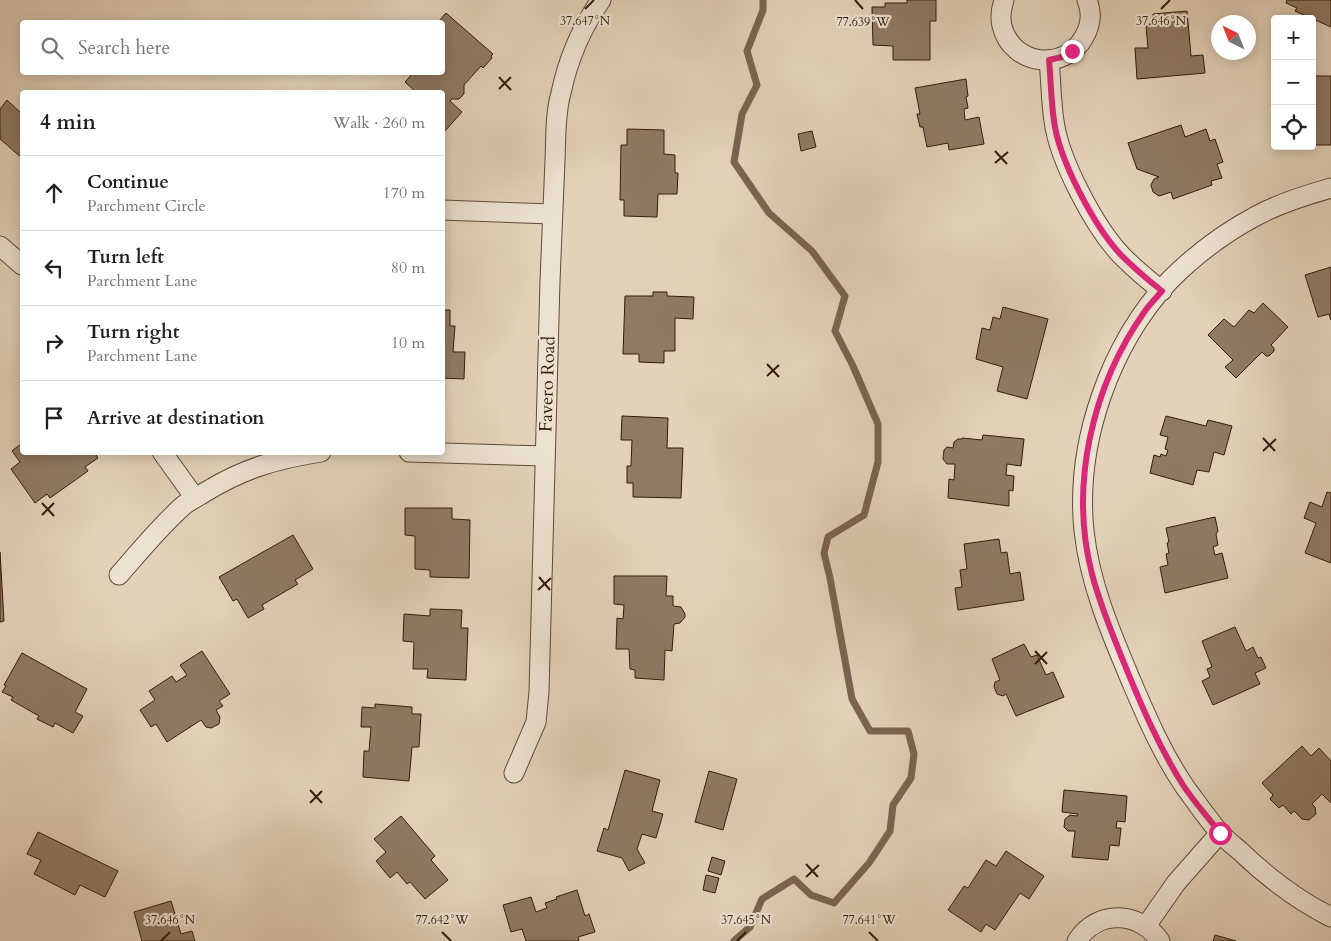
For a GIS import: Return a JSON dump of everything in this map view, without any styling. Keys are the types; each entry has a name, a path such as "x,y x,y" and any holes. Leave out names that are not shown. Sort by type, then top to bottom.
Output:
{"street":[{"name":"Favero Road","path":"514,773 536,722 539,692 545,500 544,456 557,112 560,94 576,45 593,11 601,0"},
{"path":"1004,0 1001,13 1002,26 1006,38 1014,48 1036,60 1062,57 1082,42 1088,31 1090,18 1087,0"},
{"path":"1049,60 1054,122 1062,153 1080,193 1098,226 1121,255 1162,291"},
{"path":"1331,188 1299,197 1257,215 1211,244 1170,280 1145,310 1126,340 1106,382 1094,416 1086,461 1083,506 1084,531 1091,573 1103,613 1144,712 1184,786 1220,833 1258,868 1280,886 1331,917"},
{"path":"445,210 552,214"},
{"path":"0,246 20,263"},
{"path":"445,453 544,456"},
{"path":"164,455 195,498"},
{"path":"119,575 155,534 195,498 225,481 256,467 300,455"},
{"path":"1146,926 1176,884 1220,833"},
{"path":"1077,941 1087,929 1098,922 1110,918 1135,920 1156,934 1160,941"}],"building":[{"path":"907,0 936,0 936,21 930,21 930,60 893,60 893,46 873,45 872,7 885,7 885,3 907,3"},
{"path":"1287,0 1331,0 1331,27 1316,20 1316,15 1304,15 1295,11 1297,8 1286,3"},
{"path":"1187,11 1191,56 1203,55 1205,73 1137,79 1135,48 1148,48 1146,26 1154,25 1153,14"},
{"path":"446,13 493,54 492,58 483,68 481,66 464,85 464,94 459,99 452,99 450,101 462,112 445,131 445,90 414,90 405,82 411,75 445,75 445,20 440,20"},
{"path":"1316,76 1331,76 1331,145 1316,145"},
{"path":"966,79 968,108 964,109 965,120 979,117 984,144 949,150 948,143 927,147 923,127 920,127 917,114 920,114 915,88"},
{"path":"7,100 20,112 20,156 0,139 0,109"},
{"path":"1181,125 1185,137 1206,129 1210,141 1215,139 1223,162 1217,164 1222,178 1211,181 1212,185 1173,199 1171,192 1159,196 1153,192 1151,185 1154,179 1159,177 1137,169 1128,143"},
{"path":"627,129 664,130 664,154 675,155 675,173 678,173 677,194 658,194 657,217 624,216 624,200 620,200 621,145 627,145"},
{"path":"812,131 816,147 801,151 798,134"},
{"path":"1331,267 1331,320 1329,314 1318,317 1305,275"},
{"path":"653,292 667,292 667,296 694,297 693,319 675,318 675,351 664,351 664,363 639,362 639,354 623,354 625,296 653,296"},
{"path":"1263,303 1288,327 1271,345 1274,351 1269,356 1262,352 1236,378 1225,367 1233,360 1208,335 1224,319 1234,327 1249,310 1254,313"},
{"path":"1003,307 1048,319 1027,399 997,391 1003,367 976,359 982,328 990,330 993,317 1000,319"},
{"path":"445,310 450,310 450,326 455,326 453,352 465,352 464,379 445,378"},
{"path":"622,416 668,418 667,448 683,448 681,498 633,497 633,483 627,483 627,466 631,466 632,440 621,440"},
{"path":"1166,416 1206,426 1208,420 1232,426 1224,455 1214,452 1209,472 1197,470 1193,485 1150,473 1154,455 1160,457 1161,454 1166,456 1168,450 1165,449 1168,437 1160,435"},
{"path":"983,435 1024,439 1021,466 1007,464 1006,475 1014,476 1013,491 1009,490 1009,506 948,498 949,479 954,480 955,464 947,464 943,459 944,450 947,447 953,448 954,442 958,439 982,440"},
{"path":"20,445 20,455 96,455 98,458 85,467 88,471 50,498 47,494 35,503 11,469 20,462 12,451"},
{"path":"1327,492 1331,493 1331,563 1305,553 1316,523 1304,518 1310,502 1322,507"},
{"path":"405,508 452,508 452,519 470,520 469,578 430,577 430,570 415,569 415,536 405,535"},
{"path":"1215,517 1218,545 1213,547 1215,555 1222,553 1228,578 1165,593 1160,567 1168,565 1166,554 1169,553 1167,543 1169,542 1166,528"},
{"path":"293,535 313,569 295,580 298,584 262,605 264,609 248,618 237,599 233,601 219,577"},
{"path":"999,539 1001,553 1007,552 1010,574 1020,572 1024,600 958,610 955,588 962,587 960,570 967,569 964,544"},
{"path":"0,552 4,621 0,622"},
{"path":"614,576 667,576 666,596 673,596 673,606 681,607 685,617 680,623 674,624 672,651 665,650 664,680 635,678 635,670 630,669 629,649 616,649 617,618 623,619 624,605 614,604"},
{"path":"430,609 462,610 461,628 468,628 466,680 427,678 428,669 413,669 414,642 403,641 404,614 430,616"},
{"path":"1235,627 1246,651 1253,647 1258,658 1261,657 1266,668 1255,673 1260,684 1213,705 1202,681 1210,677 1207,669 1212,667 1202,641"},
{"path":"1024,644 1031,657 1037,655 1046,675 1053,672 1064,697 1016,716 1006,694 1003,696 997,694 994,687 995,682 1000,680 992,659"},
{"path":"202,651 230,694 219,701 223,706 216,710 220,717 219,724 211,728 206,727 201,720 167,742 156,724 151,727 140,710 155,700 149,691 172,676 176,682 187,675 180,665"},
{"path":"22,653 87,689 75,712 83,716 73,733 55,723 53,727 37,719 39,716 11,700 13,697 2,692"},
{"path":"375,704 412,707 412,714 421,714 419,747 412,747 409,781 363,777 364,751 369,751 371,727 361,727 362,707 375,708"},
{"path":"1302,746 1311,756 1319,748 1331,761 1331,803 1322,794 1312,804 1315,807 1316,814 1309,820 1302,819 1294,811 1291,814 1283,805 1279,808 1270,799 1273,795 1262,783"},
{"path":"625,770 660,780 652,811 663,814 656,838 642,834 637,849 645,863 629,871 622,858 597,851 604,828 608,830"},
{"path":"709,771 737,779 723,830 695,822"},
{"path":"1064,790 1127,796 1125,822 1117,821 1116,828 1121,828 1119,846 1110,845 1108,860 1072,857 1075,831 1068,831 1064,827 1065,819 1070,815 1077,816 1078,814 1062,812"},
{"path":"401,816 435,856 431,860 448,880 425,899 410,882 407,884 397,872 390,878 376,861 386,852 374,839"},
{"path":"38,832 118,871 105,897 80,885 75,895 34,874 41,860 27,854"},
{"path":"1006,851 1044,876 1029,899 1020,893 995,930 986,924 981,932 948,910 964,886 968,888 986,860 996,866"},
{"path":"712,857 725,861 721,875 708,871"},
{"path":"706,875 719,878 715,893 703,890"},
{"path":"577,890 585,916 589,914 595,932 578,937 579,941 526,941 522,929 511,932 503,905 531,897 536,912 547,908 545,903 557,899 556,897"},
{"path":"171,901 181,934 192,931 195,941 142,941 134,912"},
{"path":"1215,935 1236,941 1213,941"}],"waterway":[{"path":"734,941 750,927 762,899 794,879 811,895 834,903 869,863 890,831 893,805 911,778 914,754 908,731 870,731 852,699 824,553 828,537 864,515 878,462 878,424 853,366 835,331 845,296 812,251 769,213 734,162 742,114 757,85 747,51 763,10 763,0"}],"route":[{"path":"1072,51 1062,57 1049,60 1054,122 1062,153 1080,193 1098,226 1121,255 1162,291 1145,310 1126,340 1106,382 1094,416 1086,461 1083,506 1084,531 1091,573 1103,613 1144,712 1184,786 1220,833"}]}
